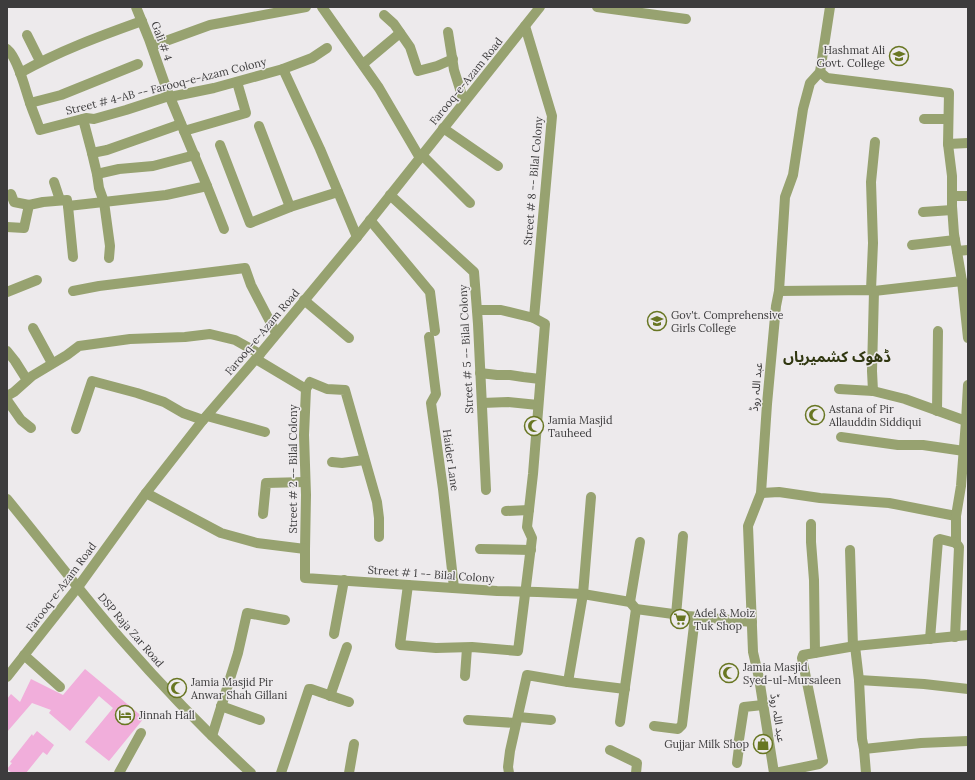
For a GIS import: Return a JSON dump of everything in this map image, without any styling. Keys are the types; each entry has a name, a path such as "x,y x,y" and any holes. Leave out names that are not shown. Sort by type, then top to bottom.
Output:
{"street":[{"name":"Gali # 4","path":"136,7 170,97 224,229"},
{"path":"152,46 210,25 306,7"},
{"name":"Farooq-e-Azam Road","path":"7,677 78,587 146,493 205,418 357,237 540,7"},
{"path":"598,7 686,19"},
{"name":"عبد اللہ روڈ","path":"775,773 759,678 753,652 748,526 761,493 767,404 785,198 794,174 798,136 810,83 820,72 830,7"},
{"path":"323,8 380,88 421,156 470,203"},
{"path":"384,15 394,24 410,47 418,71 453,60"},
{"path":"20,73 40,62 89,40 142,21"},
{"name":"Street # 8 -- Bilal Colony","path":"525,26 552,116 534,318"},
{"path":"448,32 454,70 464,102"},
{"path":"363,64 400,34"},
{"path":"27,36 40,62"},
{"path":"283,69 312,58 327,48"},
{"path":"7,49 10,51 20,73 30,103 61,95 138,64"},
{"name":"Street # 4-AB -- Farooq-e-Azam Colony","path":"30,103 40,130 83,119 94,119 166,97 214,88 283,69 320,149 357,237"},
{"path":"820,72 827,78 948,93 948,144 952,176 952,210 955,240 966,306 968,338"},
{"path":"92,152 107,150 183,128 246,113 237,82"},
{"path":"83,119 92,152 99,188 104,202 110,246 109,258"},
{"path":"924,119 948,119"},
{"path":"259,126 290,207"},
{"path":"444,128 498,166"},
{"path":"873,391 873,243 871,182 875,142"},
{"path":"948,144 968,143"},
{"path":"220,145 250,223 290,207 338,192"},
{"path":"97,174 153,166 194,153"},
{"path":"54,182 64,203 73,257"},
{"path":"12,194 14,202 29,205 43,202 104,202 166,195 207,186"},
{"name":"Street # 5 -- Bilal Colony","path":"390,196 474,272 486,490"},
{"path":"952,196 968,196"},
{"path":"7,227 24,228 29,205"},
{"path":"923,212 952,210"},
{"name":"Haider Lane","path":"370,220 430,292 436,394 431,403 443,489 454,588"},
{"path":"912,245 955,240"},
{"path":"957,251 968,250"},
{"path":"73,291 99,286 245,268 251,285 276,334"},
{"path":"7,292 37,280"},
{"path":"778,291 872,290 962,281"},
{"path":"304,300 349,338"},
{"path":"408,585 400,645 518,651 532,538 527,527 533,474 545,324 534,318 501,310 477,310"},
{"path":"7,396 14,392 32,376 52,363 33,328"},
{"path":"937,411 938,331"},
{"name":"Street # 2 -- Bilal Colony","path":"52,363 67,355 79,346 130,339 185,337 210,334 235,340 306,389"},
{"path":"7,351 16,361 27,380"},
{"path":"480,373 540,379"},
{"path":"76,429 92,381 164,402 183,412 265,432"},
{"name":"Street # 2 -- Bilal Colony","path":"306,549 304,435 306,389 310,382 327,389 345,390 377,502 379,537"},
{"path":"955,637 961,546 956,516 964,493 964,451 967,425 968,385"},
{"path":"839,389 873,391 905,399 937,411 967,425"},
{"path":"7,400 21,420 31,428"},
{"path":"482,403 508,402 538,404"},
{"path":"841,437 898,445 923,445 964,451"},
{"path":"332,462 342,463 364,460"},
{"path":"263,514 266,483 305,482"},
{"path":"761,493 779,492 820,498 889,504 956,516"},
{"path":"146,493 221,533 256,543 306,549"},
{"path":"568,682 583,594 591,497"},
{"name":"DSP Raja Zar Road","path":"7,499 121,638 174,697 251,773"},
{"path":"506,511 529,510"},
{"path":"811,524 814,580 815,653"},
{"path":"676,615 683,536"},
{"path":"930,639 938,540 940,539 961,546"},
{"path":"620,722 625,689 640,542"},
{"name":"Street # 1 -- Bilal Colony","path":"306,549 305,578 497,591 583,594 676,615 752,622"},
{"path":"480,549 531,550"},
{"path":"850,550 854,647 859,680 862,740 866,773"},
{"path":"334,634 344,580"},
{"path":"212,736 238,653 247,613 285,620"},
{"path":"654,726 678,729 682,725 695,617"},
{"path":"775,773 819,764 823,761 802,658 804,655 854,647 968,635"},
{"path":"330,696 347,647"},
{"path":"465,676 467,648"},
{"path":"24,655 60,687"},
{"path":"509,773 508,767 510,751 526,675 625,689"},
{"path":"859,680 924,684 968,689"},
{"path":"281,773 309,689 349,702"},
{"path":"737,763 744,707 763,705"},
{"path":"221,706 260,720"},
{"path":"468,720 551,720"},
{"path":"120,773 141,733"},
{"path":"864,749 921,743 968,741"},
{"path":"349,773 354,744"},
{"path":"610,750 637,763 636,773"}],"building":[{"name":"Jinnah Hall","path":"85,669 144,718 109,761 85,742 113,708 99,696 70,731 49,713 51,710 32,703 7,732 7,699 11,694 20,702 31,679 63,695"},
{"path":"37,731 54,745 47,755 43,752 26,773 12,773 7,769 12,763 10,762 32,734 33,736"}],"place":[{"name":"Hashmat Ali Govt. College","path":"899,56"},
{"name":"Gov't. Comprehensive Girls College","path":"657,321"},
{"name":"Astana of Pir Allauddin Siddiqui","path":"815,415"},
{"name":"Jamia Masjid Tauheed","path":"534,426"},
{"name":"Adel & Moiz Tuk Shop","path":"680,619"},
{"name":"Jamia Masjid Syed-ul-Mursaleen","path":"729,673"},
{"name":"Jamia Masjid Pir Anwar Shah Gillani","path":"177,688"},
{"name":"Jinnah Hall","path":"125,715"},
{"name":"Gujjar Milk Shop","path":"763,744"}],"district":[{"name":"ڈھوک کشمیریاں","path":"837,357"}]}
